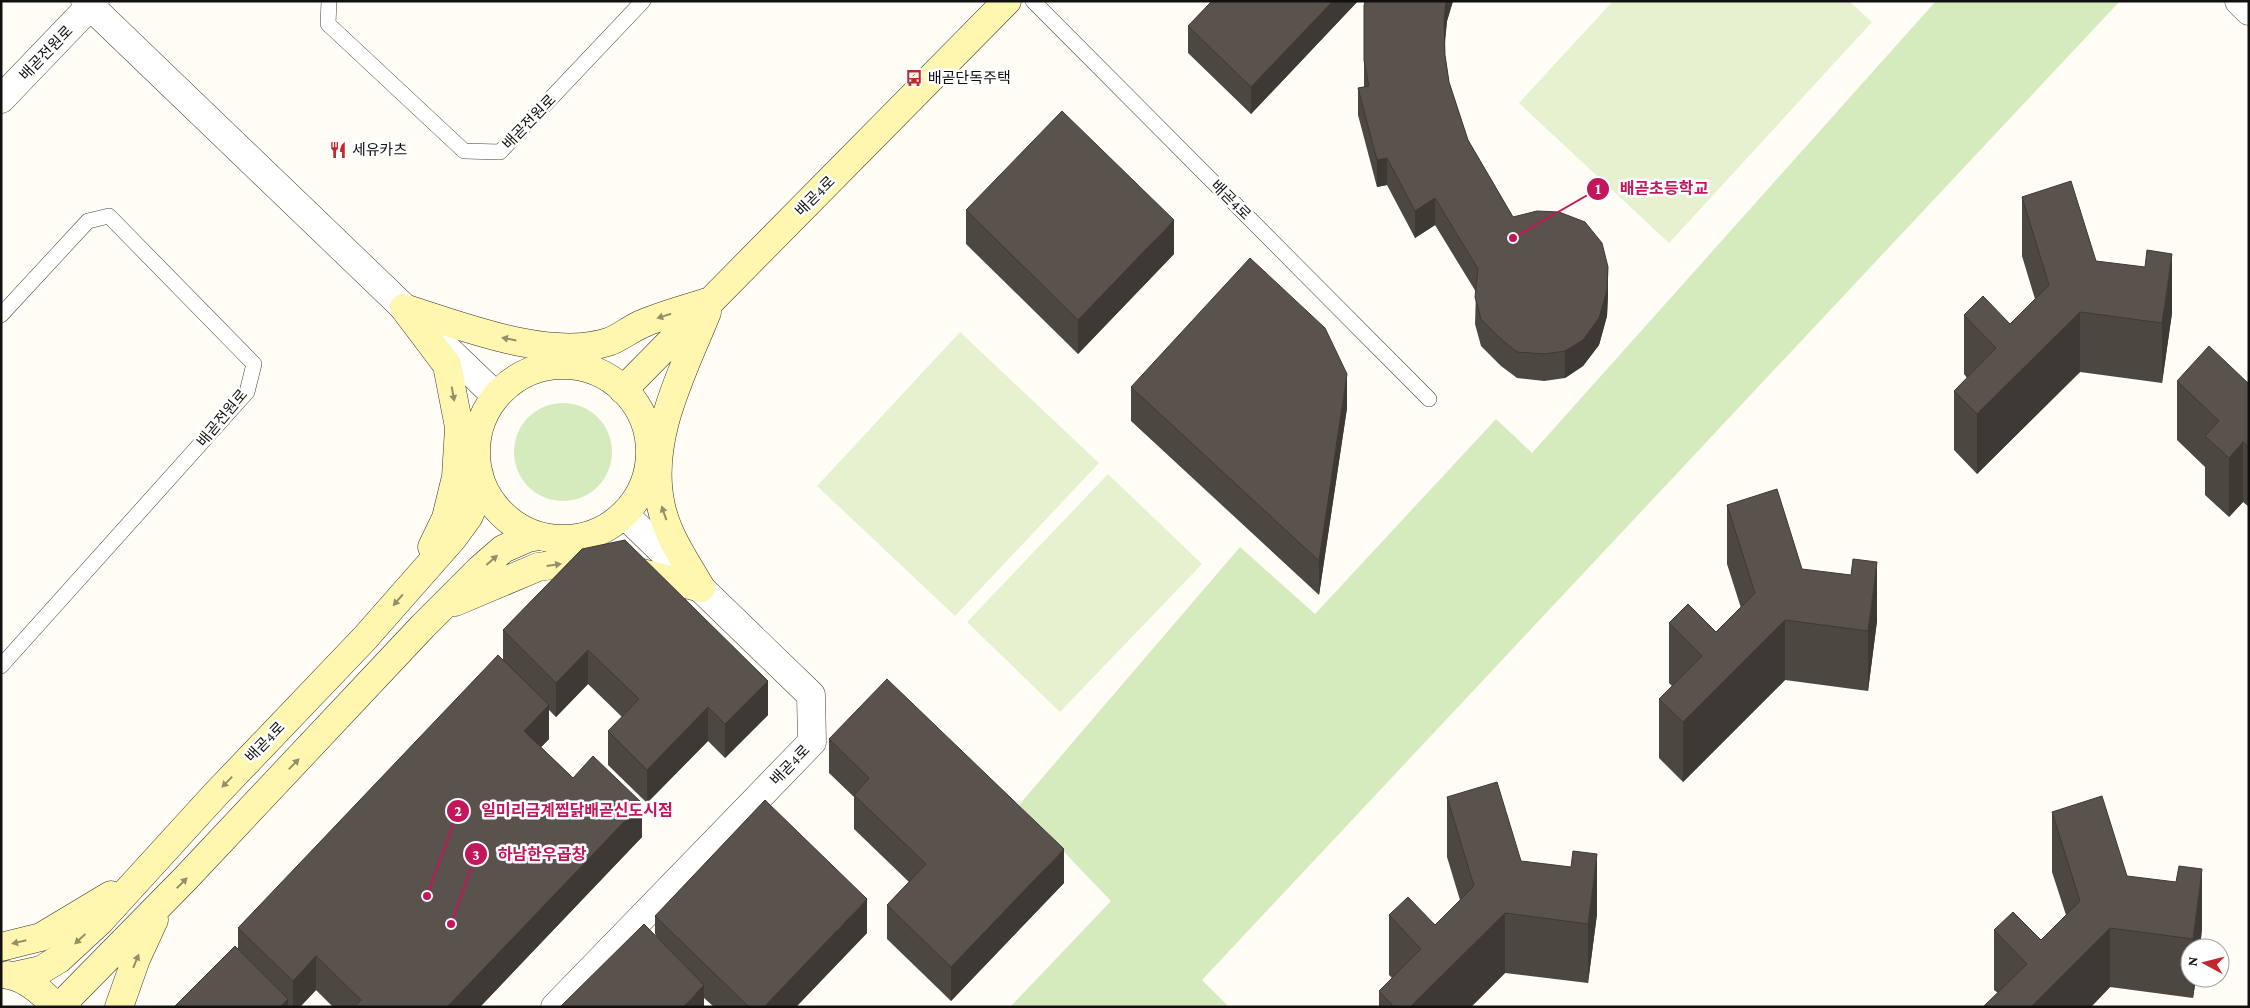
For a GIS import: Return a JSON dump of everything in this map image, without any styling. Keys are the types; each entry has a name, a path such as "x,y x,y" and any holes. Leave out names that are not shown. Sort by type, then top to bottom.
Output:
{"main road":[{"name":"배곧4로","path":"623,390 1007,1"},
{"path":"404,308 492,335 546,346 577,348 609,342 642,324 711,301"},
{"path":"701,588 671,534 661,506 657,476 662,437 671,400 711,301"},
{"path":"404,308 447,365 459,427 456,477 446,518 417,579"},
{"name":"배곧4로","path":"556,365 586,367 614,380 623,390 635,402 648,430 650,460 642,490 625,515 600,532 570,540 539,536 518,528 496,510 482,486 479,474 476,460 478,432 488,406 506,386 529,371 556,365"},
{"name":"배곧4로","path":"8,975 41,970 59,958 100,921 215,795 365,638 453,538 469,516 478,494 479,474"},
{"name":"배곧4로","path":"66,1007 70,997 163,902 443,607 503,550 528,538 539,536"},
{"path":"443,607 538,567 568,563 616,566 701,588"},
{"path":"1,947 41,937 138,879"},
{"path":"119,1007 136,959 163,902"},
{"name":"배곧4로","path":"8,975 38,989 56,1007"}],"street":[{"path":"2238,1 2249,11"},
{"name":"배곧전원로","path":"1,99 90,3 496,396"},
{"name":"배곧4로","path":"555,1007 812,742 811,695 625,515"}],"lane":[{"name":"배곧전원로","path":"329,1 328,24 464,151 500,152 643,1"},
{"name":"배곧4로","path":"1034,1 1429,399"},
{"name":"배곧전원로","path":"1,315 88,221 109,216 254,364 247,392 1,666"}],"green space":[{"path":"1613,1 1849,1 1872,22 1669,243 1519,103"},
{"path":"1936,1 2120,1 1202,980 1229,1007 1010,1007 1111,901 1019,805 1240,547 1315,614 1496,419 1532,453"},
{"path":"960,332 1099,463 955,616 817,486"},
{"path":"563,403 573,404 590,411 604,425 611,442 611,462 604,479 590,493 573,500 563,501 553,500 536,493 522,479 515,462 514,452 515,442 522,425 536,411 553,404"},
{"path":"1108,474 1202,564 1060,712 967,622"}],"building":[{"path":"1212,1 1333,1 1251,87 1188,26"},
{"path":"1365,1 1446,1 1444,21 1445,55 1449,82 1468,140 1513,217 1537,211 1559,212 1585,222 1602,243 1608,267 1607,290 1599,318 1583,340 1565,351 1544,354 1517,352 1481,319 1475,297 1478,269 1435,198 1415,211 1387,158 1377,160 1358,88 1369,86 1364,60"},
{"path":"1062,111 1174,220 1078,320 966,210"},
{"path":"2071,181 2096,261 2145,267 2147,250 2172,254 2162,323 2080,312 1977,414 1954,391 1996,348 1964,315 1983,296 2010,324 2049,285 2022,197"},
{"path":"1250,258 1325,328 1347,374 1319,561 1131,387"},
{"path":"2209,346 2249,384 2249,447 2243,442 2229,458 2205,436 2219,421 2177,381"},
{"path":"1777,489 1802,569 1851,575 1853,559 1877,562 1868,631 1785,620 1683,722 1659,699 1702,656 1669,623 1688,604 1716,632 1755,593 1727,505"},
{"path":"625,540 768,681 725,724 708,707 647,770 608,731 639,699 588,650 556,683 503,630 582,549"},
{"path":"498,655 549,705 524,731 573,778 593,756 642,803 447,1007 354,1007 361,1000 316,956 293,981 238,928"},
{"path":"887,679 1064,849 951,967 887,905 926,864 854,795 869,778 829,739"},
{"path":"1497,782 1521,861 1571,867 1573,851 1597,854 1588,924 1505,913 1410,1007 1394,1007 1379,991 1421,949 1389,915 1408,897 1435,925 1474,886 1447,797"},
{"path":"2102,796 2127,876 2176,882 2179,866 2202,869 2193,938 2110,928 2031,1007 1985,1007 2027,964 1994,930 2013,912 2041,940 2080,901 2052,812"},
{"path":"765,800 867,899 764,1007 749,1007 655,916"},
{"path":"644,924 704,985 683,1007 560,1007"},
{"path":"235,946 288,999 280,1007 174,1007"}],"place":[{"name":"배곧단독주택","path":"914,78"},
{"name":"세유카츠","path":"338,150"},
{"name":"배곧초등학교","path":"1513,238"},
{"name":"일미리금계찜닭배곧신도시점","path":"427,896"},
{"name":"하남한우곱창","path":"451,924"}]}
